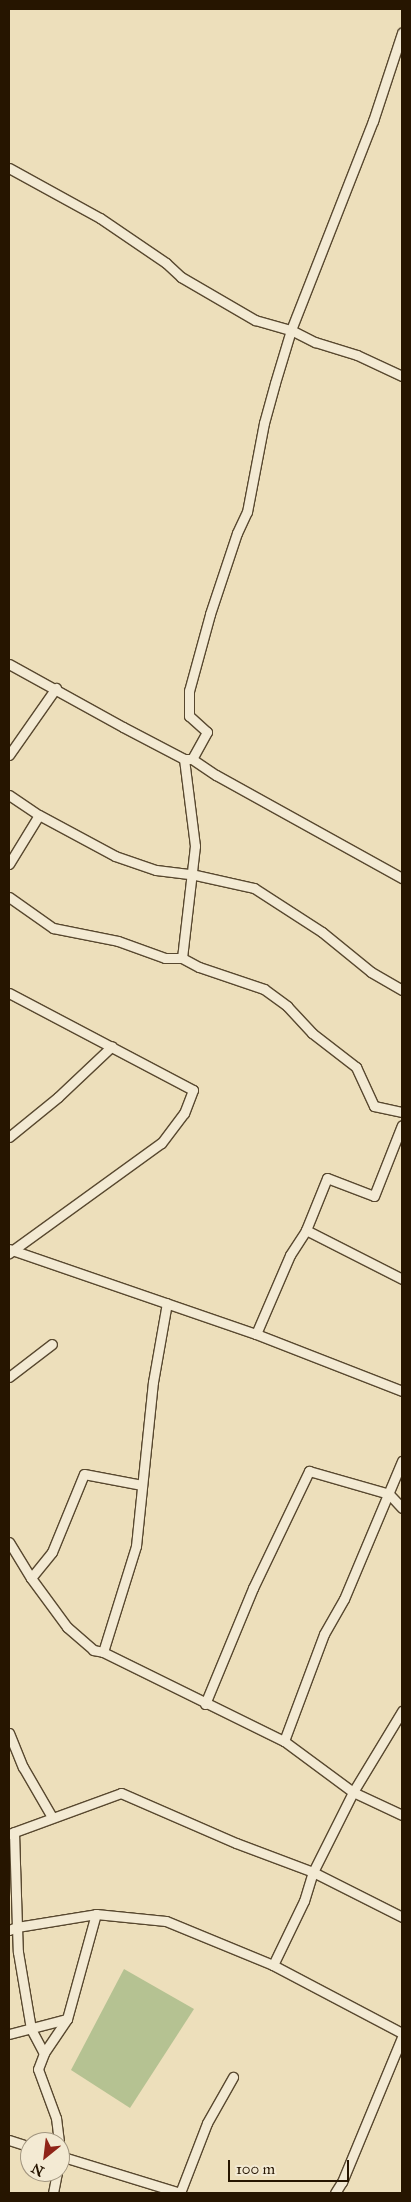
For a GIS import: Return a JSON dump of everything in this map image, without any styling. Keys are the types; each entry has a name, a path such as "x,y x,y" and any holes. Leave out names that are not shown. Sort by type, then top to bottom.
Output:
{"street":[{"path":"182,958 195,846 188,759 207,732 189,716 189,691 210,614 246,512 264,423 291,330 373,121 402,33"},
{"path":"9,168 100,218 166,263 181,277 255,320 291,330 315,342 357,354 402,376"},
{"path":"9,664 188,759 402,878"},
{"path":"9,755 56,688"},
{"path":"9,795 39,815 115,856 156,870 191,874 254,888 322,932 371,972 402,990"},
{"path":"9,864 39,815"},
{"path":"9,898 53,928 118,941 165,958 182,958 199,967 264,989 287,1006 312,1033 356,1067 374,1106 402,1112"},
{"path":"9,994 112,1046 193,1090 184,1113 161,1143 10,1251"},
{"path":"9,1137 13,1127 58,1098 112,1046"},
{"path":"256,1334 290,1254 306,1230 327,1178 374,1196 402,1125"},
{"path":"306,1230 402,1279"},
{"path":"10,1251 256,1334 402,1391"},
{"path":"103,1652 136,1546 153,1382 167,1303"},
{"path":"9,1377 52,1344"},
{"path":"284,1741 324,1634 344,1599 402,1461"},
{"path":"205,1704 253,1588 309,1471 389,1494 402,1508"},
{"path":"31,1578 52,1552 84,1474 142,1485"},
{"path":"9,1542 31,1578 67,1627 93,1650 103,1652 205,1704 284,1741 353,1792 402,1815"},
{"path":"273,1965 304,1901 313,1872 353,1792 402,1711"},
{"path":"9,1733 23,1767 52,1817"},
{"path":"44,2053 31,2030 13,1928 11,1833 52,1817 121,1794 236,1843 313,1872 402,1918"},
{"path":"13,1928 96,1914 166,1921 273,1965 402,2033"},
{"path":"58,2132 56,2118 38,2068 44,2053 67,2019 96,1914"},
{"path":"9,2034 31,2030 67,2019"},
{"path":"335,2193 342,2182 402,2037"},
{"path":"70,2159 180,2193 206,2124 233,2077"}],"green space":[{"path":"124,1969 194,2009 130,2108 71,2070"}]}
